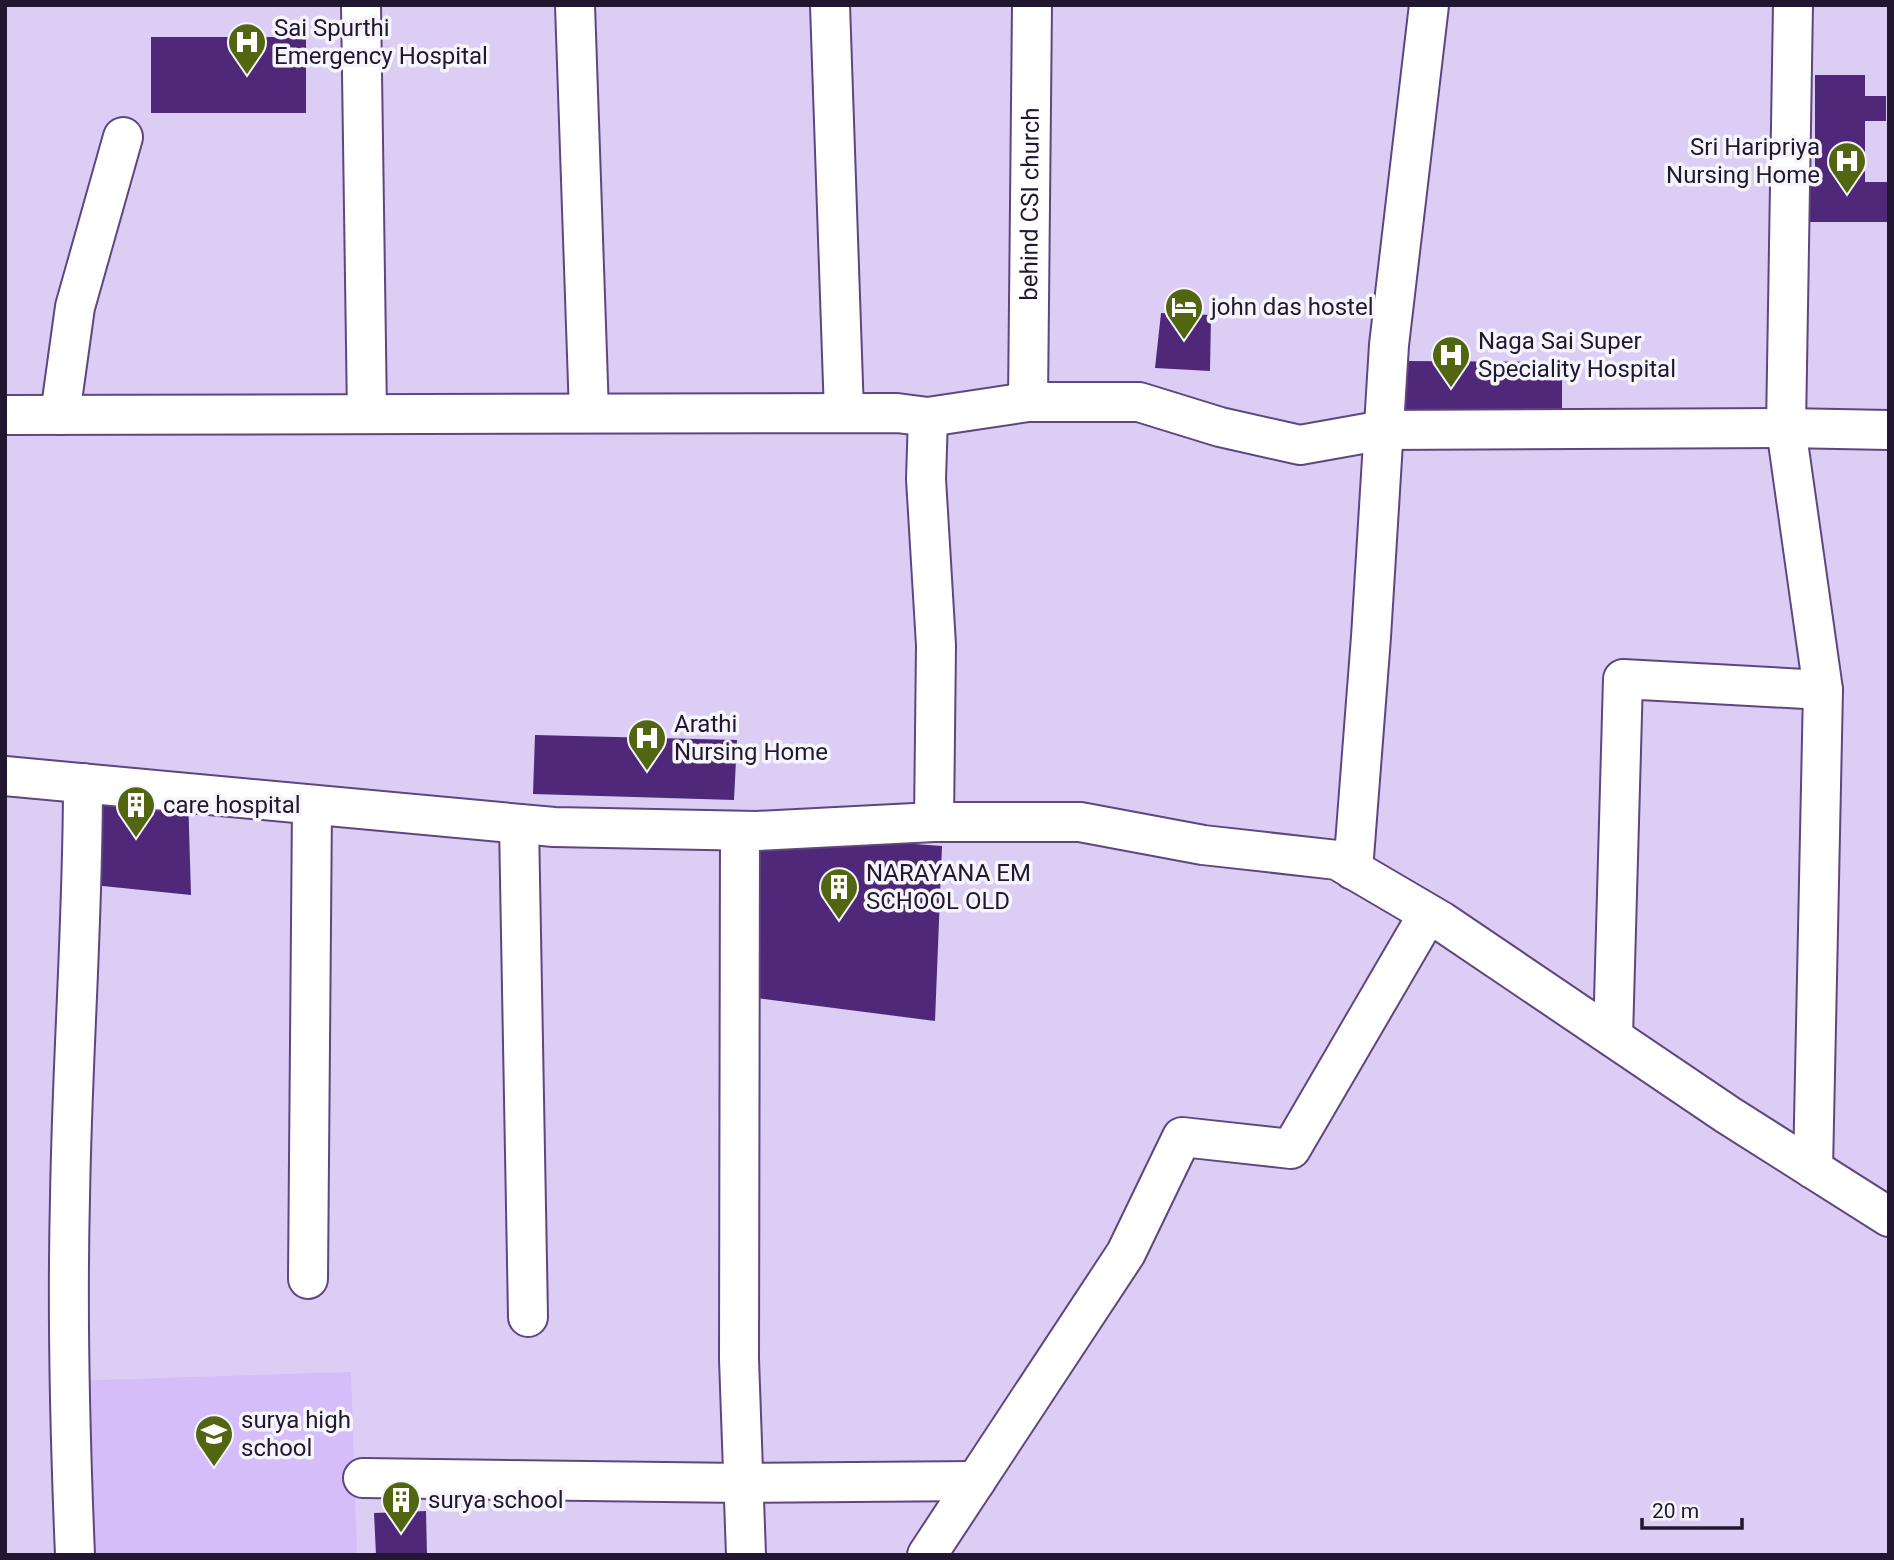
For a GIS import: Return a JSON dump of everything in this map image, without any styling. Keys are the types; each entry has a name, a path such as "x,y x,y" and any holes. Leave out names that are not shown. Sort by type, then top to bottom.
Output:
{"street":[{"path":"361,5 367,414"},
{"path":"575,5 589,413"},
{"path":"830,5 844,413"},
{"name":"behind CSI church","path":"1028,402 1032,5"},
{"path":"1353,870 1390,345 1429,5"},
{"path":"1793,5 1786,428 1823,690 1812,1169"},
{"path":"60,415 75,307 123,137"},
{"path":"5,415 897,413 928,417 1028,402 1139,402 1220,427 1300,445 1384,430 1889,430"},
{"path":"928,417 926,479 936,645 934,822"},
{"path":"1613,1037 1623,679 1823,690"},
{"path":"5,776 554,827 740,831 934,822 1080,822 1203,845 1337,860 1428,914 1728,1115 1889,1217"},
{"path":"75,1555 71,1452 69,1201 74,1037 83,884 83,783"},
{"path":"308,1279 312,806"},
{"path":"519,824 528,1317"},
{"path":"740,831 739,1359 746,1555"},
{"path":"927,1555 1126,1253 1182,1137 1291,1149 1428,914"},
{"path":"363,1478 743,1483 976,1481"}],"shaded area":[{"name":"surya high school","path":"351,1372 357,1555 75,1555 70,1381"}],"building":[{"path":"151,37 306,37 306,113 151,113"},
{"path":"1815,75 1865,75 1865,96 1886,96 1886,121 1865,121 1865,182 1889,182 1889,222 1806,222 1806,178 1815,178"},
{"name":"john das hostel","path":"1161,313 1211,315 1210,371 1155,368"},
{"path":"1404,361 1562,362 1562,416 1404,415"},
{"path":"535,735 737,740 734,800 533,794"},
{"name":"care hospital","path":"83,783 188,794 191,895 83,884"},
{"name":"NARAYANA EM SCHOOL OLD","path":"740,831 942,846 935,1021 740,996"},
{"name":"surya school","path":"426,1511 427,1555 376,1555 374,1513"}],"place":[{"name":"Sai Spurthi Emergency Hospital","path":"247,76"},
{"name":"Sri Haripriya Nursing Home","path":"1847,195"},
{"name":"john das hostel","path":"1184,341"},
{"name":"Naga Sai Super Speciality Hospital","path":"1451,389"},
{"name":"Arathi Nursing Home","path":"647,772"},
{"name":"care hospital","path":"136,839"},
{"name":"NARAYANA EM SCHOOL OLD","path":"839,921"},
{"name":"surya high school","path":"214,1468"},
{"name":"surya school","path":"401,1534"}]}
